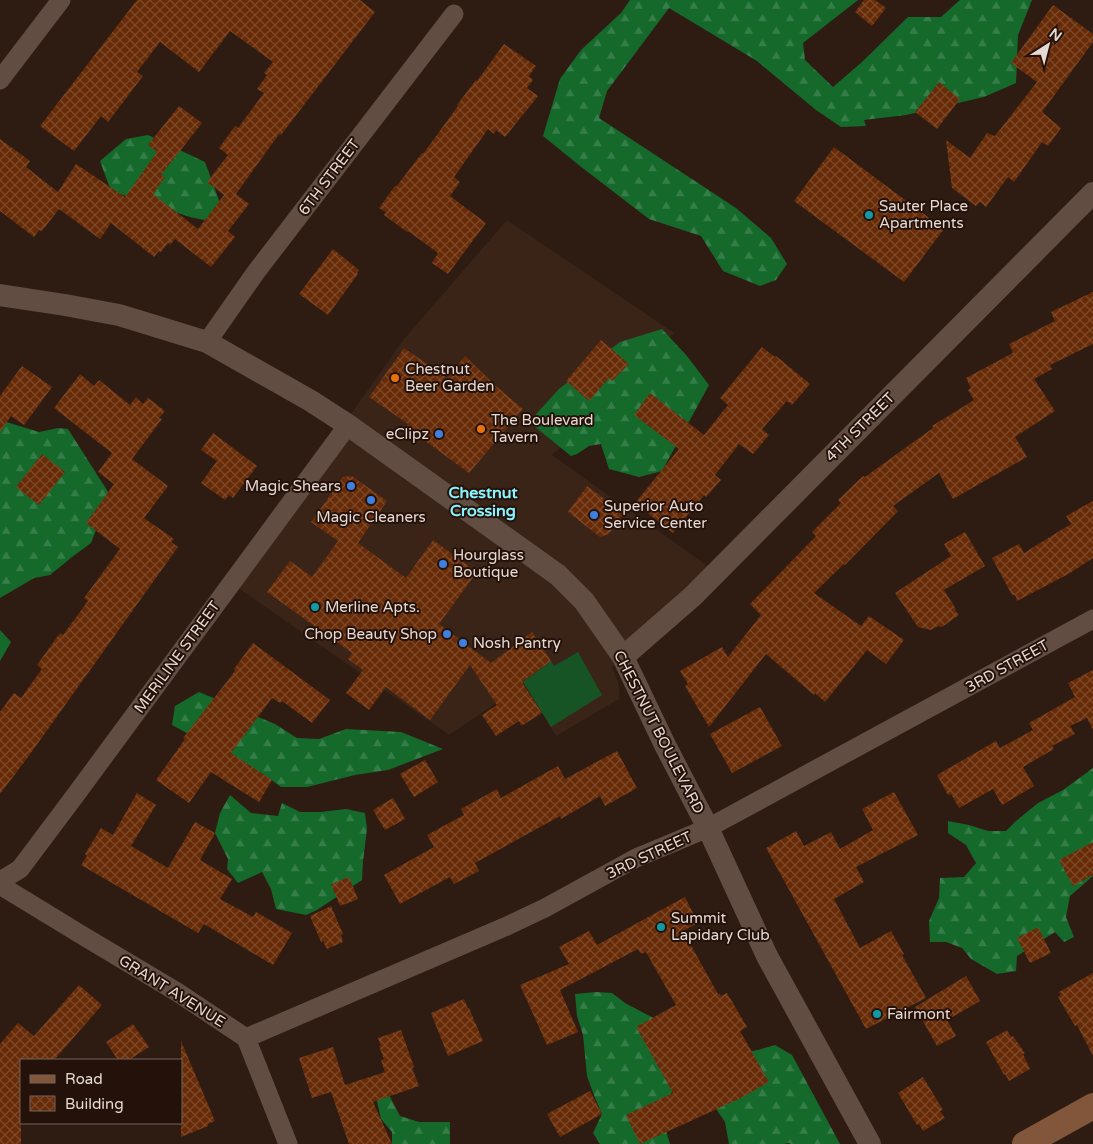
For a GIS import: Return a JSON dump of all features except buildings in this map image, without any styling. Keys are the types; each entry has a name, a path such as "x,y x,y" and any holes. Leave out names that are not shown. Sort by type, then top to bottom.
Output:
{"main road":[{"path":"1025,1144 1093,1106"}],"street":[{"path":"0,80 61,0"},
{"name":"6TH STREET","path":"207,342 256,272 454,14"},
{"name":"4TH STREET","path":"623,657 693,596 1093,192"},
{"name":"CHESTNUT BOULEVARD","path":"0,295 119,315 207,342 311,401 348,425 558,575 584,601 623,657 665,745 708,828 767,956 870,1144"},
{"name":"MERILINE STREET","path":"0,881 20,869 348,425"},
{"name":"3RD STREET","path":"246,1038 507,926 545,908 636,858 708,828 1093,619"},
{"name":"GRANT AVENUE","path":"0,885 177,992 246,1038"},
{"path":"246,1038 288,1144"}],"shaded area":[{"name":"Chestnut Crossing","path":"507,220 674,333 606,409 552,455 716,572 612,667 619,685 619,699 556,736 525,684 449,735 231,583 404,339"}],"green space":[{"path":"630,0 858,0 803,43 805,60 833,87 862,62 908,17 941,17 960,0 1032,0 1018,35 1016,83 984,97 906,115 864,120 866,126 841,127 816,110 757,61 669,8 607,91 599,118 736,208 771,238 787,264 776,280 760,286 723,271 701,236 649,219 543,136 560,79 581,50 621,13"},
{"path":"148,135 205,162 228,225 190,217 111,191 100,161 126,139"},
{"path":"662,329 687,356 709,385 662,471 639,477 609,469 601,444 589,446 571,456 529,422 559,389 620,342"},
{"path":"0,420 39,432 58,428 68,429 110,495 91,543 50,575 34,578 0,598"},
{"path":"0,630 11,642 0,661"},
{"path":"578,652 602,695 551,727 523,682 551,661 554,666"},
{"path":"199,692 275,724 297,738 319,739 346,729 401,732 443,749 388,770 355,775 307,787 281,787 266,776 172,725 175,706"},
{"path":"1093,768 1093,876 1070,896 1066,917 1074,937 1064,942 1055,932 1017,956 1016,971 997,974 971,959 962,948 946,942 930,942 929,921 939,898 940,878 964,877 976,863 966,845 948,833 948,821 988,831 1006,831 1038,803 1063,790"},
{"path":"230,795 251,813 278,816 282,803 300,812 346,809 365,813 367,829 362,880 317,910 306,915 276,909 271,889 262,872 238,883 227,869 228,859 215,833 220,813"},
{"path":"612,993 625,1003 674,1029 717,1058 775,1045 792,1055 840,1144 729,1144 725,1122 708,1097 673,1089 662,1117 670,1144 600,1144 593,1133 602,1114 587,1076 583,1035 577,1016 575,994"},
{"path":"385,1087 400,1116 419,1122 450,1122 450,1144 392,1144 392,1132 381,1119 376,1097"}],"place":[{"name":"Sauter Place Apartments","path":"869,215"},
{"name":"Chestnut Beer Garden","path":"395,378"},
{"name":"The Boulevard Tavern","path":"481,429"},
{"name":"eClipz","path":"439,434"},
{"name":"Magic Shears","path":"351,486"},
{"name":"Magic Cleaners","path":"371,500"},
{"name":"Superior Auto Service Center","path":"594,515"},
{"name":"Hourglass Boutique","path":"443,564"},
{"name":"Merline Apts.","path":"315,607"},
{"name":"Chop Beauty Shop","path":"447,634"},
{"name":"Nosh Pantry","path":"463,643"},
{"name":"Summit Lapidary Club","path":"661,927"},
{"name":"Fairmont","path":"877,1014"}],"district":[{"name":"Chestnut Crossing","path":"483,501"}]}
